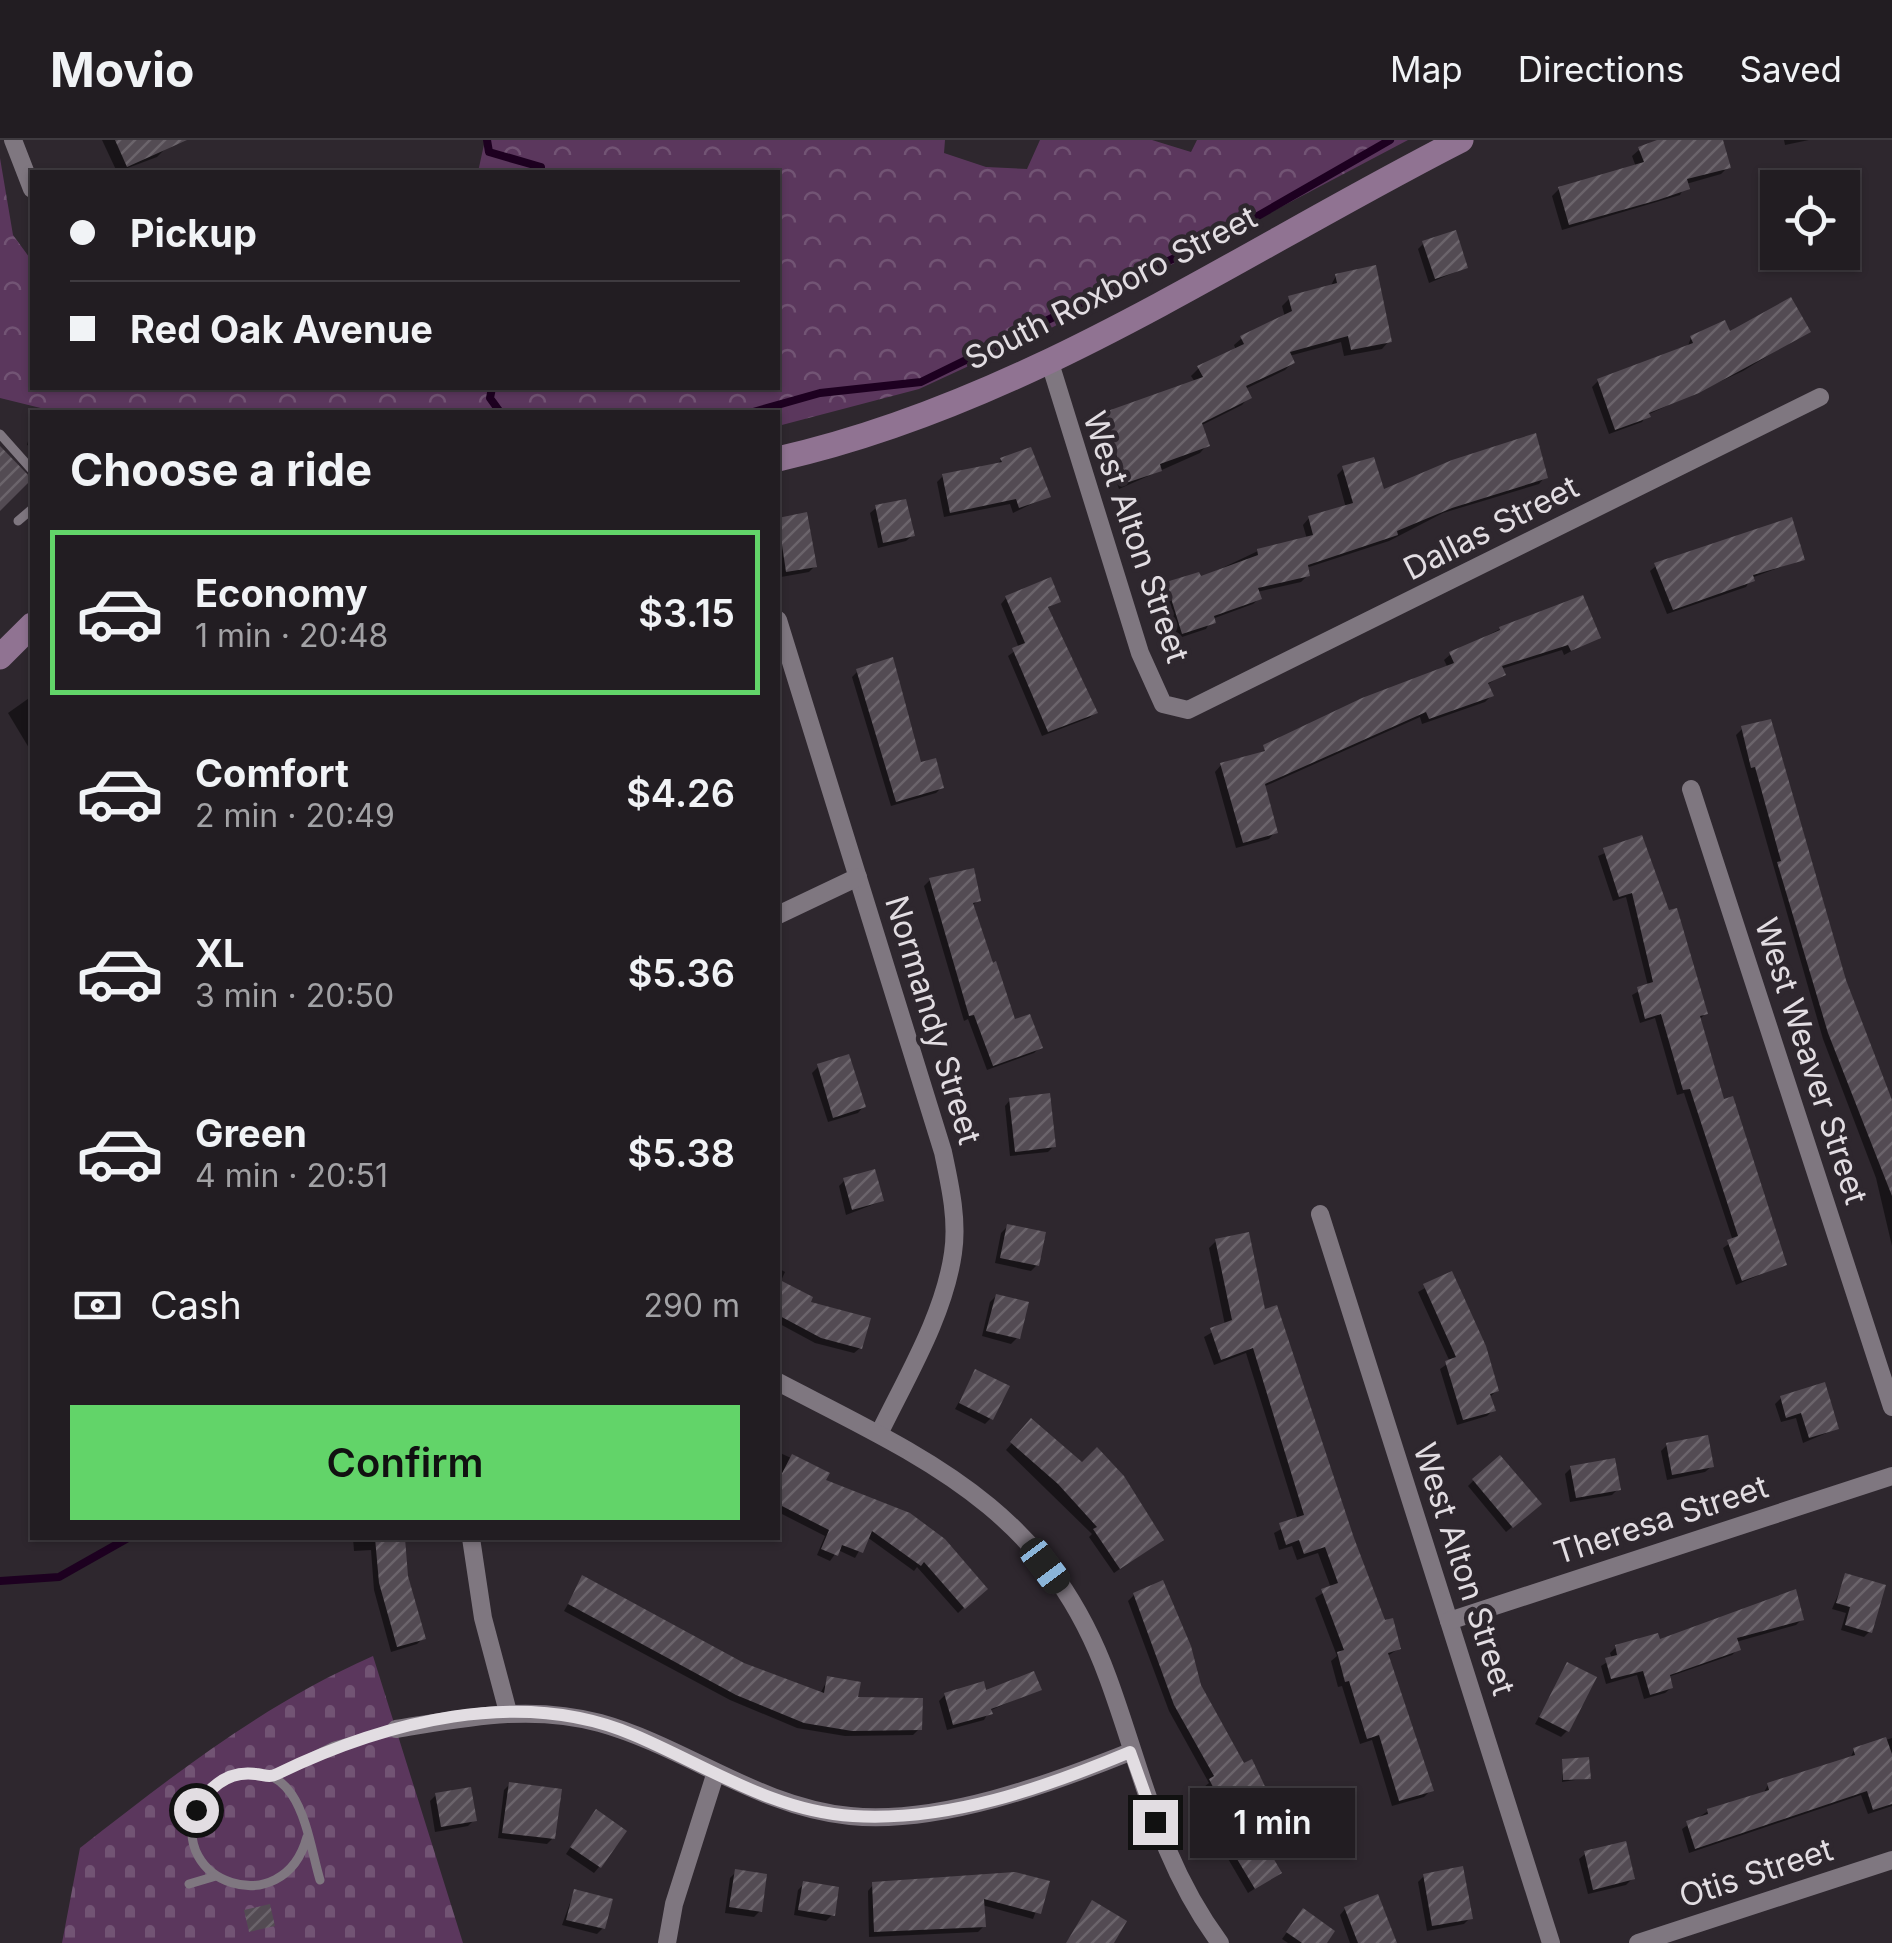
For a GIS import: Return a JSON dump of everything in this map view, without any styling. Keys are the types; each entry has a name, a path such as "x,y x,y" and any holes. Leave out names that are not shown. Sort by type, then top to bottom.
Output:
{"street":[{"path":"14,140 30,184"},
{"name":"South Roxboro Street","path":"780,458 939,410 1050,363 1460,140"},
{"name":"West Alton Street","path":"1050,363 1140,654 1163,704 1188,710"},
{"name":"Dallas Street","path":"1188,710 1820,396"},
{"name":"Normandy Street","path":"780,626 943,1152 954,1222 949,1274 921,1346 879,1434"},
{"path":"0,657 30,627"},
{"name":"West Weaver Street","path":"1691,790 1892,1407"},
{"path":"780,914 858,877"},
{"name":"West Alton Street","path":"1320,1214 1550,1943"},
{"path":"780,1383 932,1462 1022,1536 1088,1630 1174,1872 1220,1943"},
{"name":"Theresa Street","path":"1449,1621 1892,1476"},
{"path":"470,1540 482,1618 508,1712"},
{"path":"396,1728 508,1712 597,1722 633,1734 716,1775 802,1807 851,1816 893,1816 1013,1796 1130,1752"},
{"path":"667,1943 674,1904 716,1775"},
{"name":"Otis Street","path":"1638,1943 1892,1860"}],"lane":[{"path":"0,434 30,468"},
{"path":"18,521 30,511"},
{"path":"306,1837 302,1854 280,1878 248,1887 216,1876 203,1863 192,1828 205,1794 236,1774 272,1777 334,1746 396,1728"},
{"path":"272,1777 299,1802 320,1880"},
{"path":"189,1884 216,1876"}],"green space":[{"path":"485,140 945,140 944,153 986,167 1027,169 1040,140 1152,140 1191,152 1197,140 1408,140 1053,327 919,389 780,425 780,410 49,410 0,398 0,158 13,235 30,258 30,390 780,390 780,170 478,170"},
{"path":"373,1656 463,1943 62,1943 80,1848 257,1719"}],"building":[{"path":"115,140 187,140 127,167"},
{"path":"1657,140 1723,140 1731,168 1687,179 1690,189 1569,225 1558,187 1644,162 1638,147"},
{"path":"1456,230 1468,268 1435,279 1422,241"},
{"path":"1376,265 1392,342 1351,350 1348,336 1290,352 1295,363 1246,386 1252,398 1202,423 1210,446 1160,464 1162,471 1126,483 1102,413 1203,377 1197,366 1244,344 1240,336 1292,311 1288,296 1337,283 1335,274"},
{"path":"1791,297 1811,332 1699,393 1649,413 1651,417 1615,430 1597,379 1693,343 1690,336 1725,320 1730,331"},
{"path":"1536,433 1548,478 1452,508 1397,531 1398,535 1308,565 1310,576 1258,588 1262,599 1214,616 1216,623 1182,634 1166,582 1199,572 1201,576 1258,555 1257,549 1313,535 1308,516 1353,503 1342,466 1374,457 1384,489 1452,460"},
{"path":"0,446 30,481 0,511"},
{"path":"1031,447 1051,497 1019,508 1016,499 950,513 942,474 1002,462 1000,458"},
{"path":"906,499 915,536 883,543 875,505"},
{"path":"807,512 817,567 786,572 780,518"},
{"path":"1792,517 1805,560 1753,575 1755,581 1673,610 1654,563"},
{"path":"1051,577 1061,602 1048,607 1098,713 1048,732 1012,648 1025,643 1005,596"},
{"path":"1583,595 1601,638 1571,651 1568,645 1502,666 1506,675 1488,683 1494,696 1429,719 1426,712 1265,784 1278,833 1243,843 1220,763 1265,751 1263,745 1362,698 1454,663 1449,652 1500,630 1499,627"},
{"path":"893,657 921,762 936,758 944,788 896,802 856,669"},
{"path":"1771,719 1846,980 1892,1100 1892,1196 1828,1033 1777,862 1781,861 1755,767 1751,768 1741,726"},
{"path":"1642,835 1669,910 1677,908 1708,1014 1700,1016 1724,1099 1733,1096 1787,1265 1742,1281 1727,1240 1738,1236 1690,1089 1683,1090 1661,1014 1645,1019 1637,987 1653,982 1632,893 1619,897 1603,848"},
{"path":"974,868 981,901 973,903 993,963 996,961 1015,1019 1030,1014 1043,1048 993,1066 974,1015 969,1016 929,878"},
{"path":"849,1054 866,1107 833,1118 817,1064"},
{"path":"1050,1093 1056,1147 1015,1152 1009,1098"},
{"path":"875,1169 884,1201 852,1210 843,1178"},
{"path":"1007,1224 1046,1232 1039,1266 1000,1258"},
{"path":"1249,1232 1265,1309 1277,1305 1354,1538 1385,1620 1393,1618 1401,1649 1388,1653 1434,1791 1399,1801 1379,1735 1367,1739 1349,1681 1345,1682 1337,1652 1344,1650 1321,1589 1338,1583 1325,1547 1304,1554 1299,1540 1286,1545 1279,1523 1304,1515 1253,1348 1221,1360 1210,1328 1232,1320 1215,1239"},
{"path":"1452,1271 1486,1346 1499,1391 1490,1394 1496,1411 1463,1420 1445,1361 1456,1357 1423,1284"},
{"path":"780,1280 813,1297 811,1302 871,1318 862,1349 821,1338 780,1316"},
{"path":"996,1294 1029,1302 1020,1339 986,1331"},
{"path":"975,1369 1010,1386 993,1420 959,1403"},
{"path":"1825,1382 1839,1429 1809,1438 1801,1413 1786,1418 1780,1396"},
{"path":"1031,1418 1082,1462 1097,1447 1124,1476 1164,1540 1120,1569 1093,1529 1097,1527 1058,1484 1010,1442"},
{"path":"1708,1435 1714,1467 1672,1475 1666,1443"},
{"path":"792,1454 830,1473 826,1480 910,1513 945,1539 988,1589 965,1609 924,1562 921,1566 872,1531 863,1553 842,1545 838,1556 821,1549 829,1530 780,1505 780,1477"},
{"path":"1500,1455 1542,1504 1513,1528 1472,1479"},
{"path":"1615,1458 1621,1490 1576,1498 1570,1466"},
{"path":"375,1540 405,1540 408,1576 426,1639 397,1647 379,1583"},
{"path":"1845,1573 1886,1585 1872,1633 1845,1625 1850,1607 1836,1603"},
{"path":"582,1575 744,1663 824,1693 827,1676 861,1682 858,1697 923,1698 922,1730 852,1731 804,1723 736,1695 568,1604"},
{"path":"1163,1580 1191,1646 1201,1685 1244,1763 1252,1759 1270,1797 1245,1810 1282,1873 1255,1889 1231,1849 1241,1843 1209,1779 1214,1776 1174,1705 1133,1593"},
{"path":"1796,1589 1804,1620 1737,1638 1741,1650 1670,1675 1673,1688 1650,1695 1643,1671 1611,1679 1605,1658 1617,1655 1615,1645 1658,1633 1660,1639"},
{"path":"1567,1662 1597,1677 1569,1732 1539,1717"},
{"path":"1034,1671 1042,1690 991,1709 993,1714 953,1725 944,1693 984,1681 986,1690"},
{"path":"1886,1737 1892,1754 1892,1804 1873,1810 1867,1791 1695,1849 1686,1821 1708,1814 1707,1809 1769,1790 1767,1783 1855,1755 1853,1748"},
{"path":"1589,1757 1591,1779 1563,1780 1562,1759"},
{"path":"509,1782 562,1789 555,1839 502,1833"},
{"path":"471,1787 477,1821 441,1827 435,1793"},
{"path":"596,1809 627,1831 601,1868 570,1847"},
{"path":"1626,1841 1635,1879 1593,1890 1584,1851"},
{"path":"1463,1866 1473,1919 1432,1926 1423,1874"},
{"path":"735,1869 767,1874 762,1912 729,1907"},
{"path":"1015,1872 1050,1881 1041,1914 984,1899 986,1927 874,1932 872,1882"},
{"path":"803,1881 839,1887 835,1916 798,1910"},
{"path":"574,1889 613,1899 605,1929 566,1920"},
{"path":"1378,1894 1397,1943 1358,1943 1344,1907"},
{"path":"1092,1900 1127,1921 1114,1943 1066,1943"},
{"path":"270,1904 275,1926 249,1932 244,1910"},
{"path":"1303,1908 1335,1931 1327,1943 1302,1943 1286,1932"}],"waterway":[{"path":"487,140 489,152 541,170"},
{"path":"760,410 820,393 921,382 1242,225 1390,140"},
{"path":"492,390 490,398 499,410"},
{"path":"0,1581 59,1577 124,1540"}],"route":[{"path":"196,1810 205,1794 236,1774 272,1777 334,1746 396,1728 508,1712 597,1722 633,1734 750,1790 802,1807 851,1816 893,1816 1013,1796 1130,1752 1155,1822"}]}
